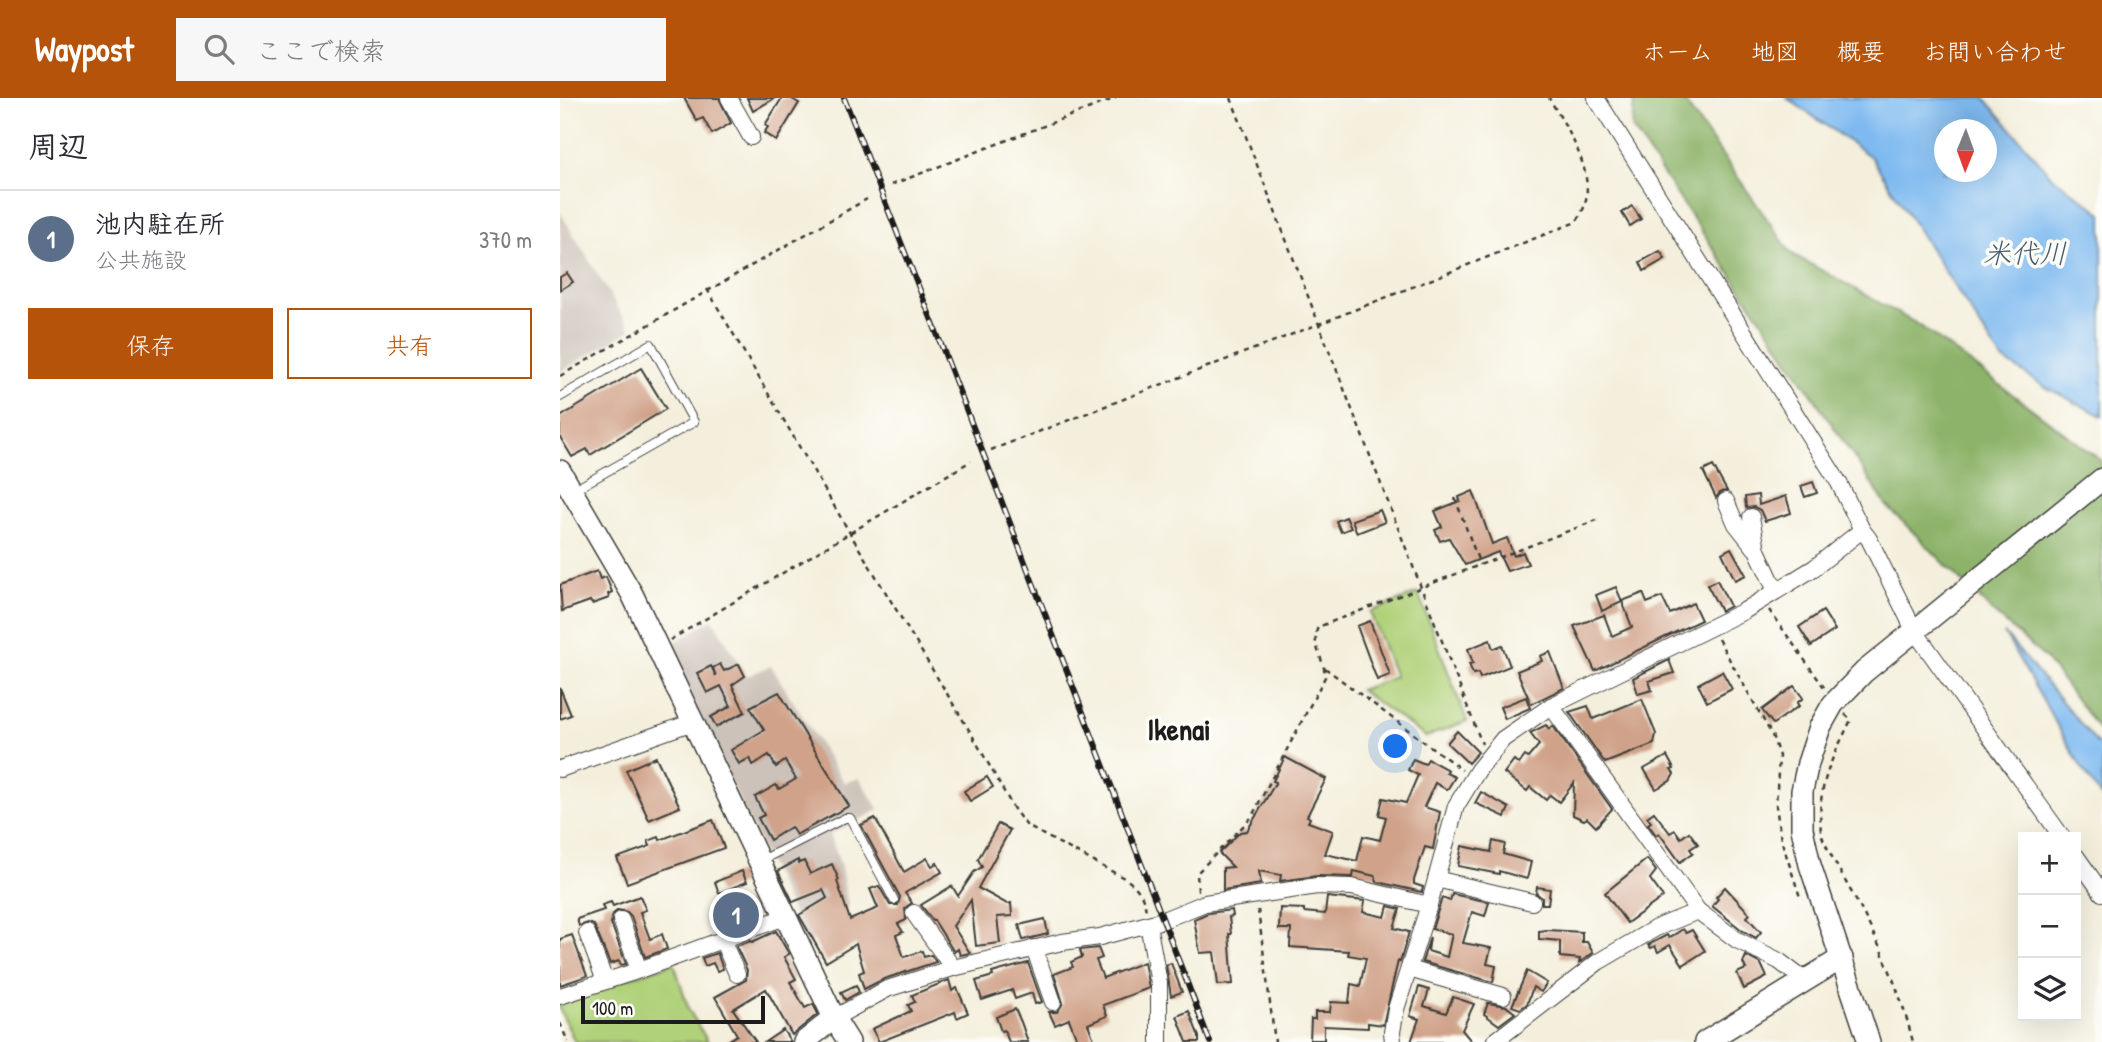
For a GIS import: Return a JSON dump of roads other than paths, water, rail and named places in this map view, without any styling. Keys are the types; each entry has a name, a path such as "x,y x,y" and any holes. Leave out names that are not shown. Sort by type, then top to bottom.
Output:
{"street":[{"path":"729,98 751,136"},
{"path":"1596,98 1839,483 1862,530 1921,624 2059,832"},
{"path":"560,471 632,594 785,917 834,1018 849,1042"},
{"path":"1869,1042 1810,865 1802,829 1802,791 1808,763 1821,727 1833,704 1864,672 2102,479"},
{"path":"1726,501 1736,524 1756,550"},
{"path":"1751,517 1756,550 1769,596"},
{"path":"1393,1042 1396,1009 1429,905 1456,806 1503,738 1551,706 1769,596 1814,568 1862,530"},
{"path":"1551,706 1698,911 1737,940 1779,961 1804,980"},
{"path":"560,769 693,722"},
{"path":"2081,863 2102,892"},
{"path":"1436,878 1532,902"},
{"path":"804,1042 834,1018 887,989 1034,947 1100,937 1148,924 1205,903 1318,886 1352,887 1429,905"},
{"path":"1494,1042 1598,962 1656,928 1698,911"},
{"path":"914,913 953,968"},
{"path":"560,996 785,917"},
{"path":"621,920 639,970"},
{"path":"1148,924 1159,983 1159,1042"},
{"path":"587,933 605,981"},
{"path":"722,939 737,974"},
{"path":"1034,947 1053,1002"},
{"path":"1705,1042 1842,958"},
{"path":"1409,969 1503,996"}],"lane":[{"path":"560,397 651,344 694,422 572,491"},
{"path":"759,862 845,818 850,818 894,900"}],"water":[{"name":"米代川","path":"1787,98 1985,98 2051,176 2102,213 2102,416 2045,387 2001,358 1871,157"},
{"path":"2004,633 2102,749 2102,798 2080,765"}],"railway":[{"path":"844,98 1210,1042"}],"place":[{"name":"池内駐在所","path":"736,915"}],"district":[{"name":"Ikenai","path":"1179,729"}]}
